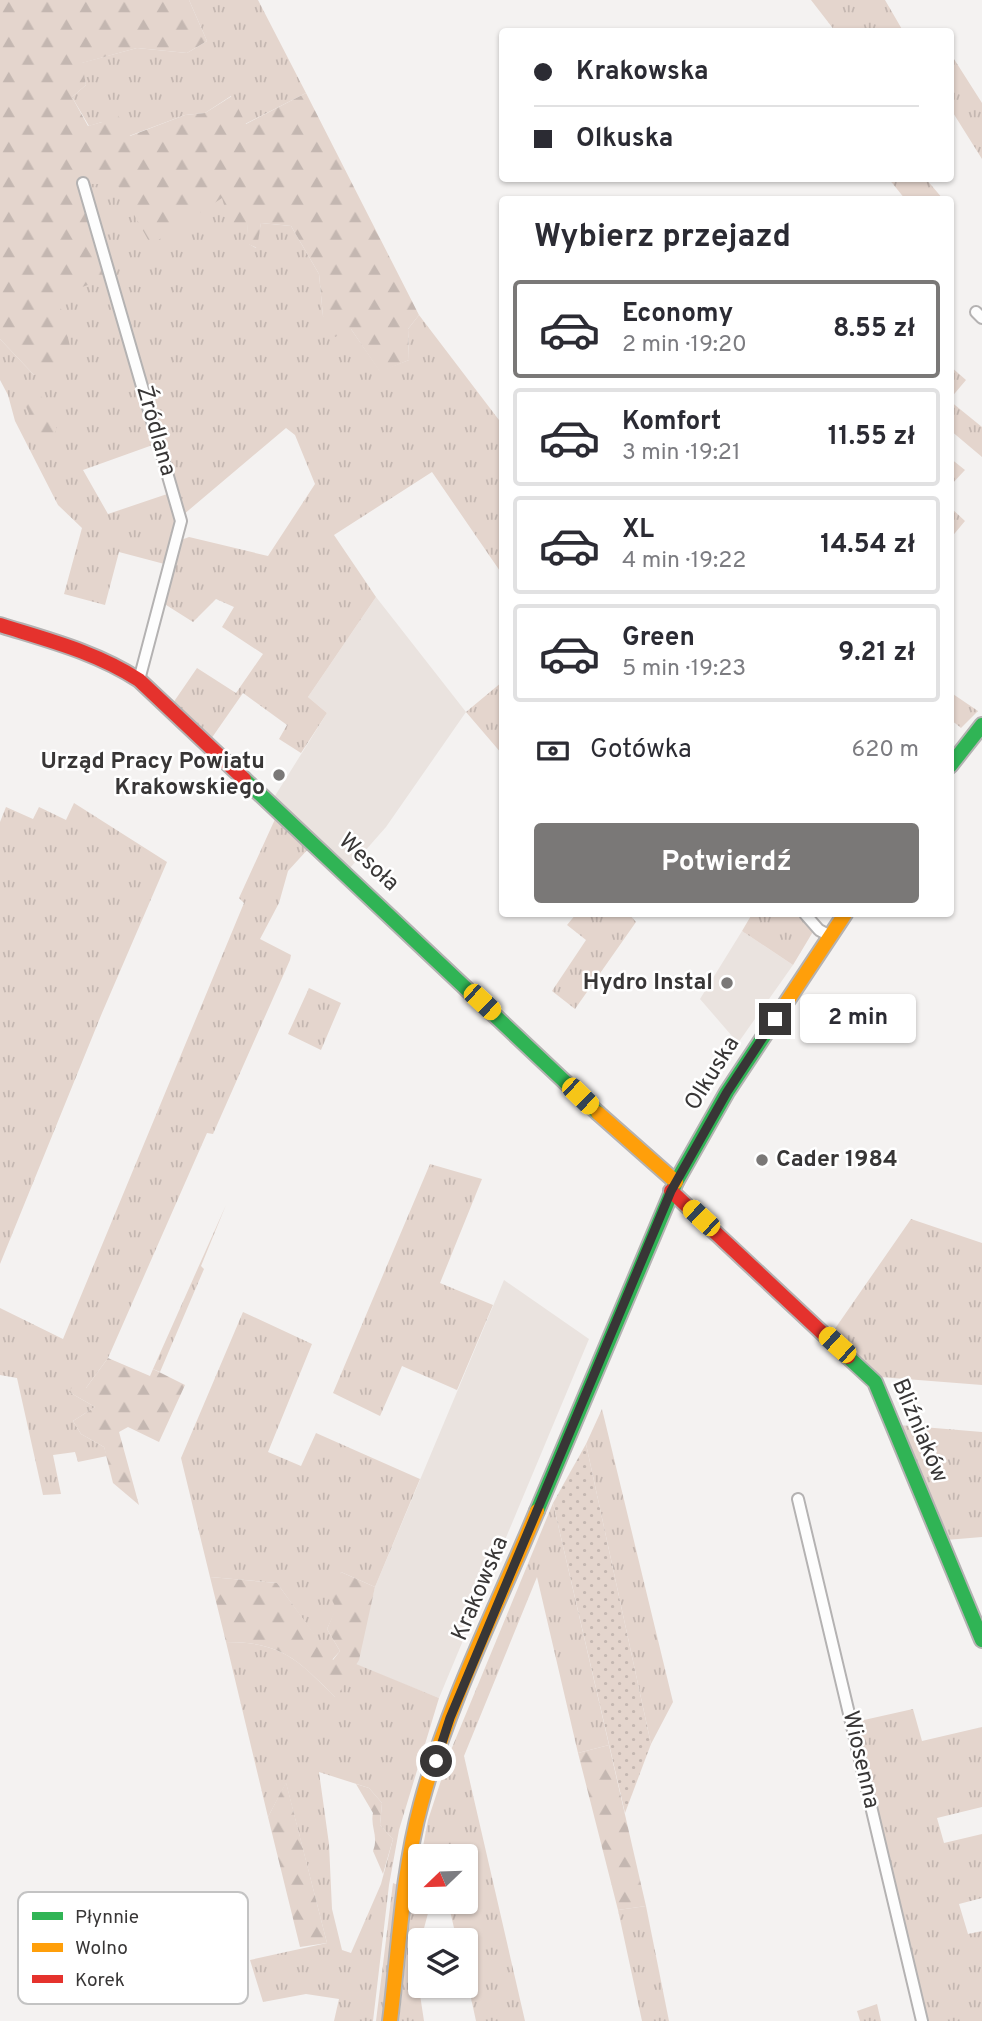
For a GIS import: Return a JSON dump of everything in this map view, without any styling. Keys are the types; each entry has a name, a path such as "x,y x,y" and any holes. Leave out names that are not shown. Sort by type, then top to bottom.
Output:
{"street":[{"name":"Źródlana","path":"83,183 181,521 139,680"},
{"name":"Wesoła","path":"0,625 90,654 115,664 139,680 674,1186"},
{"path":"954,761 980,732"},
{"path":"808,917 819,930 830,936"},
{"name":"Olkuska","path":"674,1186 727,1092 843,917"},
{"name":"Bliźniaków","path":"674,1186 875,1382 981,1633"},
{"name":"Krakowska","path":"390,2021 412,1849 421,1804 446,1730 674,1186"},
{"name":"Wiosenna","path":"798,1499 922,2021"}],"shaded area":[{"path":"376,597 466,712 386,827 349,869 273,799 327,713 308,697"},
{"path":"742,931 793,965 738,1043 700,999"},
{"path":"504,1280 589,1339 439,1698 356,1665 375,1587"}],"green space":[{"path":"0,0 189,0 207,41 187,53 137,48 82,63 86,85 72,97 88,126 102,122 115,110 130,136 185,115 205,113 232,96 246,124 306,93 419,315 408,329 409,360 380,372 351,329 335,337 323,316 319,274 291,226 261,223 257,248 248,244 247,224 230,225 222,198 151,245 117,184 87,184 112,276 58,296 74,363 34,375 0,339"},
{"path":"189,0 258,0 306,93 245,124 231,96 205,113 185,115 129,136 102,122 89,126 72,97 86,85 81,63 137,48 187,53 207,41"},
{"path":"811,0 885,0 901,28 833,28"},
{"path":"954,59 982,103 982,159 954,114"},
{"path":"891,182 929,182 940,196 903,196"},
{"path":"87,184 117,184 223,197 247,224 249,244 256,248 261,223 291,226 319,274 323,316 351,329 380,371 409,360 408,329 419,315 499,420 499,570 432,472 334,535 376,597 308,697 327,713 301,753 279,739 287,725 243,693 211,739 173,703 197,668 236,693 263,654 222,627 234,607 216,599 193,622 163,603 172,566 119,552 105,605 64,594 82,528 58,505 15,421 8,395 0,380 0,339 34,375","holes":["286,428 295,435 315,484 268,556 189,537 181,540 183,515","161,442 176,491 108,514 83,470"]},
{"path":"954,370 966,380 954,394"},
{"path":"32,386 46,402 57,429 45,449 19,391"},
{"path":"954,404 982,427 982,457 954,433"},
{"path":"954,461 965,470 954,482"},
{"path":"954,511 965,521 954,534"},
{"path":"499,684 499,750 466,712"},
{"path":"954,695 978,711 961,728 954,722"},
{"path":"74,803 167,862 0,1264 0,822 6,807 33,819 39,807 66,820"},
{"path":"276,817 309,848 288,871 279,903 260,939 291,955 290,960 213,1134 207,1133 108,1358 86,1388 69,1392 95,1407 73,1421 81,1434 104,1447 107,1456 78,1462 75,1452 53,1455 61,1494 43,1495 17,1378 0,1375 0,1308 63,1339 244,903 239,898"},
{"path":"574,917 632,917 636,922 575,1009 552,991 586,940 567,925"},
{"path":"750,917 803,917 814,930 793,965 742,931"},
{"path":"309,988 341,1003 321,1050 288,1034"},
{"path":"430,1164 482,1179 440,1283 493,1305 457,1390 402,1366 380,1416 333,1393"},
{"path":"226,1205 201,1266 204,1269 160,1372 153,1369"},
{"path":"911,1219 982,1243 982,1385 880,1377 832,1333"},
{"path":"243,1312 312,1344 268,1452 301,1466 316,1433 420,1479 375,1587 341,1572 337,1608 327,1629 340,1651 332,1660 277,1583 210,1577 181,1458"},
{"path":"108,1358 150,1376 153,1369 185,1385 159,1442 128,1427 119,1432 139,1505 113,1483 104,1447 81,1434 73,1421 95,1407 69,1392 74,1384 86,1388"},
{"path":"602,1409 673,1702 651,1744 586,1444"},
{"path":"899,1425 982,1432 982,1537 946,1540"},
{"path":"586,1444 651,1744 625,1813 553,1503"},
{"path":"553,1503 609,1745 578,1753 537,1577 464,1756 525,2021 476,2021 471,1998 478,1998 478,1928 454,1928 451,1914 478,1914 478,1844 423,1844 428,1820 451,1750"},
{"path":"341,1572 375,1587 359,1660 336,1698 311,1673 288,1656 261,1645 226,1642 210,1577 277,1583 333,1660 340,1651 327,1629 336,1608 331,1598"},
{"path":"226,1642 261,1645 288,1656 335,1697 356,1664 439,1698 399,1830 389,1885 373,2021 334,2021 339,1999 306,1994 263,2002 250,1960 327,1943 286,1783 268,1817","holes":["319,1772 369,1788 382,1803 380,1825 393,1839 381,1884 351,1953 342,1950 332,1909 329,1844"]},
{"path":"913,1709 922,1741 982,1727 982,1807 937,1818 944,1843 982,1834 982,1898 959,1904 968,1934 982,1931 982,2021 924,2021 855,1722"},
{"path":"609,1745 646,1906 618,1910 578,1753"},
{"path":"286,1782 327,1943 300,1947 268,1817"},
{"path":"356,1784 369,1788 382,1803 380,1825 393,1839 383,1874 373,1851 373,1813"},
{"path":"393,1883 398,1885 383,2014 382,2021 376,2021"},
{"path":"646,1906 669,2021 642,2021 618,1910"},
{"path":"410,1914 428,1914 424,1928 409,1928"},
{"path":"408,1937 408,1998 420,1998 424,2021 399,2021"},
{"path":"877,2004 881,2021 860,2021 857,2011"}],"traffic: fast":[{"path":"954,761 982,725"},
{"path":"244,779 598,1113"},
{"path":"537,1511 676,1182 727,1092 778,1015"},
{"path":"848,1357 875,1382 982,1640"}],"traffic: slow":[{"path":"778,1015 843,917"},
{"path":"598,1113 676,1182"},
{"path":"390,2021 405,1885 421,1804 459,1692 537,1511"}],"traffic: jam":[{"path":"0,625 89,654 139,680 244,779"},
{"path":"671,1191 848,1357"}],"place":[{"name":"Urząd Pracy Powiatu Krakowskiego","path":"279,775"},
{"name":"Hydro Instal","path":"727,983"},
{"name":"Cader 1984","path":"762,1160"}],"route":[{"path":"436,1761 450,1718 490,1630 671,1191 727,1092 775,1019"}]}
